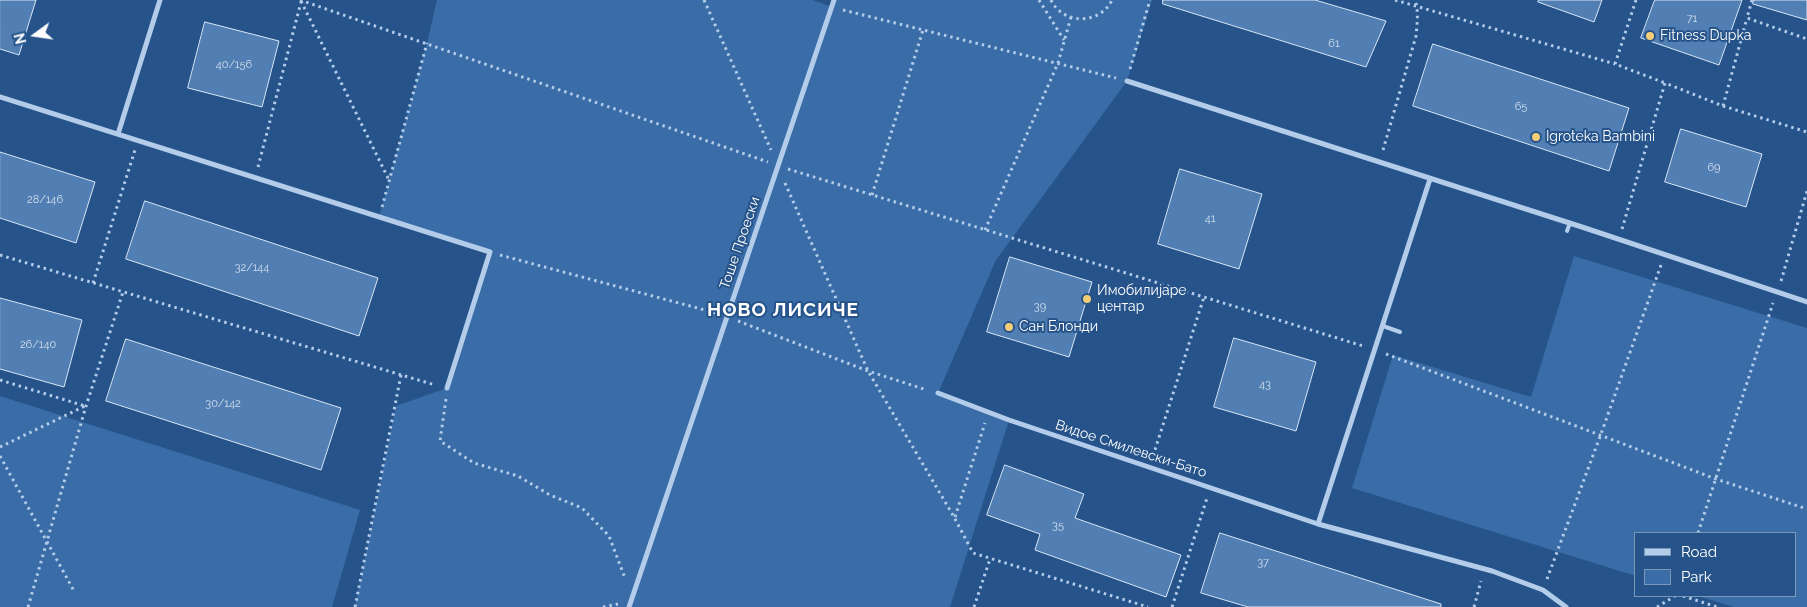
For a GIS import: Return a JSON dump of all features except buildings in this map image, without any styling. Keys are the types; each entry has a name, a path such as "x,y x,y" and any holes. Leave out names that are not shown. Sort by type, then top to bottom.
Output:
{"street":[{"path":"118,134 160,0"},
{"name":"Тоше Проески","path":"629,607 834,0"},
{"path":"1127,81 1570,223 1807,302"},
{"path":"0,97 490,252 447,388"},
{"path":"1318,524 1430,179"},
{"name":"Видое Смилевски-Бато","path":"938,393 988,412 1318,524 1492,571 1543,590 1566,607"}],"lane":[{"path":"1567,231 1570,223"},
{"path":"1383,326 1400,332"}],"path":[{"path":"301,0 778,166 1375,350 1716,478 1807,509"},
{"path":"255,178 301,0"},
{"path":"301,0 389,180"},
{"path":"704,0 868,371 954,517 973,553 1148,607"},
{"path":"1039,0 1065,40"},
{"path":"1051,0 1061,12 1071,18 1079,19 1094,17 1104,11 1112,0"},
{"path":"832,7 1127,81 1150,0"},
{"path":"1395,0 1615,64 1723,106 1807,132"},
{"path":"1380,163 1416,36 1418,22 1415,0"},
{"path":"1615,64 1636,0"},
{"path":"1723,106 1752,0"},
{"path":"985,230 1058,63 1071,18"},
{"path":"1747,18 1807,39"},
{"path":"872,195 922,30"},
{"path":"379,217 427,43"},
{"path":"1619,239 1665,83"},
{"path":"93,283 138,140"},
{"path":"1698,532 1777,292 1807,191"},
{"path":"0,255 447,388 440,440 474,463 518,476 550,495 582,508 609,536 621,566 631,601"},
{"path":"1543,590 1601,434 1664,255"},
{"path":"28,607 86,406 123,292"},
{"path":"1149,467 1204,297"},
{"path":"355,607 401,375"},
{"path":"0,380 86,406"},
{"path":"0,447 86,406"},
{"path":"954,517 988,412"},
{"path":"0,456 74,591"},
{"path":"1172,607 1211,488"},
{"path":"974,607 990,559"},
{"path":"1474,607 1484,570"},
{"path":"1657,607 1673,597"},
{"path":"1686,597 1717,607"}],"green space":[{"path":"437,0 813,0 832,7 834,0 1152,0 1127,81 996,260 938,393 1009,420 950,607 355,607 396,406 447,388 490,252 379,217"},
{"path":"1574,256 1807,328 1807,607 1734,607 1701,597 1797,597 1797,532 1634,532 1634,575 1352,488 1393,355 1531,397"},
{"path":"0,396 360,510 332,607 0,607"}],"place":[{"name":"Fitness Dupka","path":"1650,36"},
{"name":"Igroteka Bambini","path":"1536,137"},
{"name":"Имобилијаре центар","path":"1087,299"},
{"name":"Сан Блонди","path":"1009,327"}],"district":[{"name":"НОВО ЛИСИЧЕ","path":"783,310"}]}
